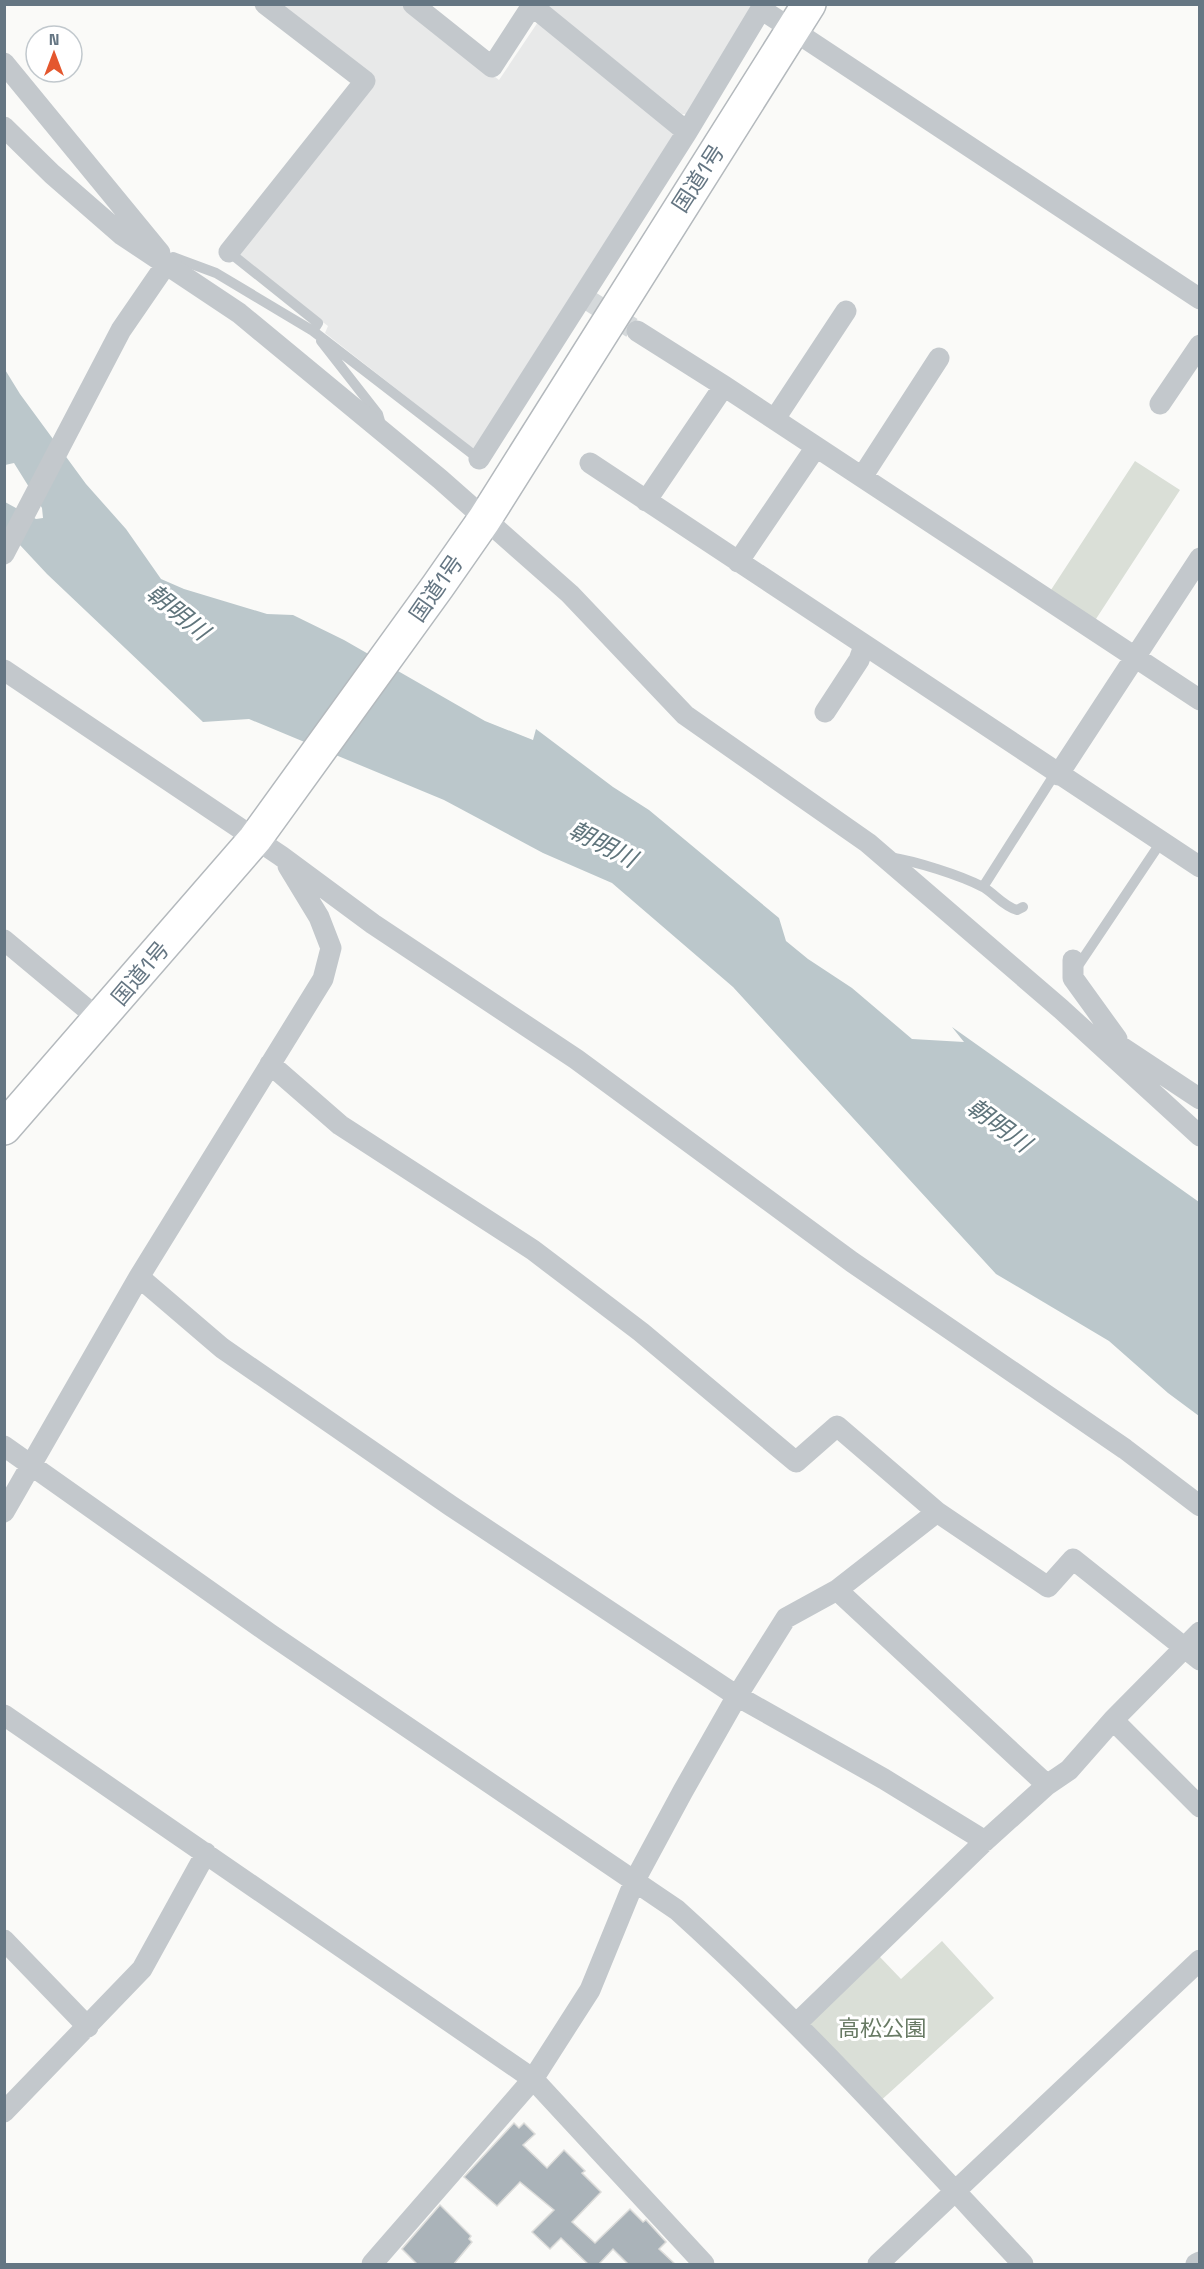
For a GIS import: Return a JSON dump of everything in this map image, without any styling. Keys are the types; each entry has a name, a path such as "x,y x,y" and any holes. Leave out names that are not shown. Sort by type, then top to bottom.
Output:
{"highway":[{"name":"国道1号","path":"4,1128 100,1020 268,847 278,808 484,520 687,195 801,18"}],"street":[{"path":"229,252 365,81 265,4"},
{"path":"413,4 492,67 531,6 687,132"},
{"path":"479,459 585,298 761,9 801,18 1200,299"},
{"path":"4,63 167,263"},
{"path":"4,126 93,211 122,235 239,313 570,594 685,715 883,856 1061,1009 1111,1047 1200,1099"},
{"path":"4,554 121,330 167,263"},
{"path":"777,422 780,411 846,311"},
{"path":"637,331 1200,700"},
{"path":"1160,404 1200,345"},
{"path":"862,477 939,358"},
{"path":"646,501 724,386"},
{"path":"738,562 816,447"},
{"path":"590,463 1200,867"},
{"path":"1058,775 1200,558"},
{"path":"825,712 859,660 864,646"},
{"path":"4,670 268,847 373,924 576,1059 852,1262 1125,1449 1200,1506"},
{"path":"4,1512 139,1277 323,979 331,948 319,917 268,847"},
{"path":"4,940 100,1020"},
{"path":"1076,962 1073,978 1117,1039 1111,1047"},
{"path":"1111,1047 1200,1136"},
{"path":"270,1064 340,1125 533,1250 641,1332 796,1462 837,1426 937,1512 1048,1587 1073,1559 1192,1654"},
{"path":"139,1277 222,1348 452,1506 737,1696 884,1779 985,1840"},
{"path":"4,1446 32,1464 90,1509 270,1634 591,1854 635,1880 677,1910 733,1961 796,2024 1023,2265"},
{"path":"375,2264 476,2142 533,2079 590,1990 635,1880 737,1696 786,1617 837,1590 937,1512"},
{"path":"837,1590 1047,1785"},
{"path":"796,2024 985,1840 1047,1785 1069,1770 1113,1720 1192,1654 1200,1632"},
{"path":"4,1715 533,2079 704,2265"},
{"path":"1113,1720 1200,1807"},
{"path":"4,2112 142,1969 206,1853"},
{"path":"4,1940 88,2027"},
{"path":"878,2265 1200,1960"}],"lane":[{"path":"229,252 318,323 313,331"},
{"path":"167,263 173,257 216,273 313,331 479,459"},
{"path":"313,331 378,414 383,433"},
{"path":"983,887 1051,780 1058,775"},
{"path":"1076,962 1161,842"},
{"path":"883,856 908,860 983,887 1009,908 1017,910 1023,907"}],"shaded area":[{"path":"276,5 405,5 499,80 538,22 676,131 477,452 325,333 328,326 235,255 372,80"},
{"path":"546,5 755,5 687,114 682,114"}],"green space":[{"path":"1135,461 1180,490 1094,622 1049,593"},
{"name":"高松公園","path":"942,1941 994,1998 877,2104 805,2024 879,1956 901,1979"}],"water":[{"name":"朝明川","path":"4,368 20,394 86,484 126,529 161,579 184,589 267,614 293,615 344,640 485,721 533,740 536,729 613,787 649,810 779,918 786,941 808,959 852,988 912,1039 964,1042 952,1027 1199,1202 1199,1416 1168,1393 1109,1341 996,1274 733,987 612,883 543,853 444,800 249,719 203,722 47,574 5,529 5,502 36,519 43,518 42,508 14,463 5,465"}],"building":[{"path":"514,2123 519,2128 524,2123 535,2134 523,2145 547,2168 564,2150 585,2171 582,2173 601,2192 572,2222 595,2243 630,2209 643,2222 646,2220 666,2242 659,2249 676,2265 629,2265 613,2249 598,2265 589,2265 561,2238 550,2249 532,2232 554,2210 520,2182 497,2206 464,2177"},
{"path":"440,2205 471,2236 469,2239 472,2242 453,2265 418,2265 402,2249"}],"tunnel":[{"path":"588,300 637,331"}]}
